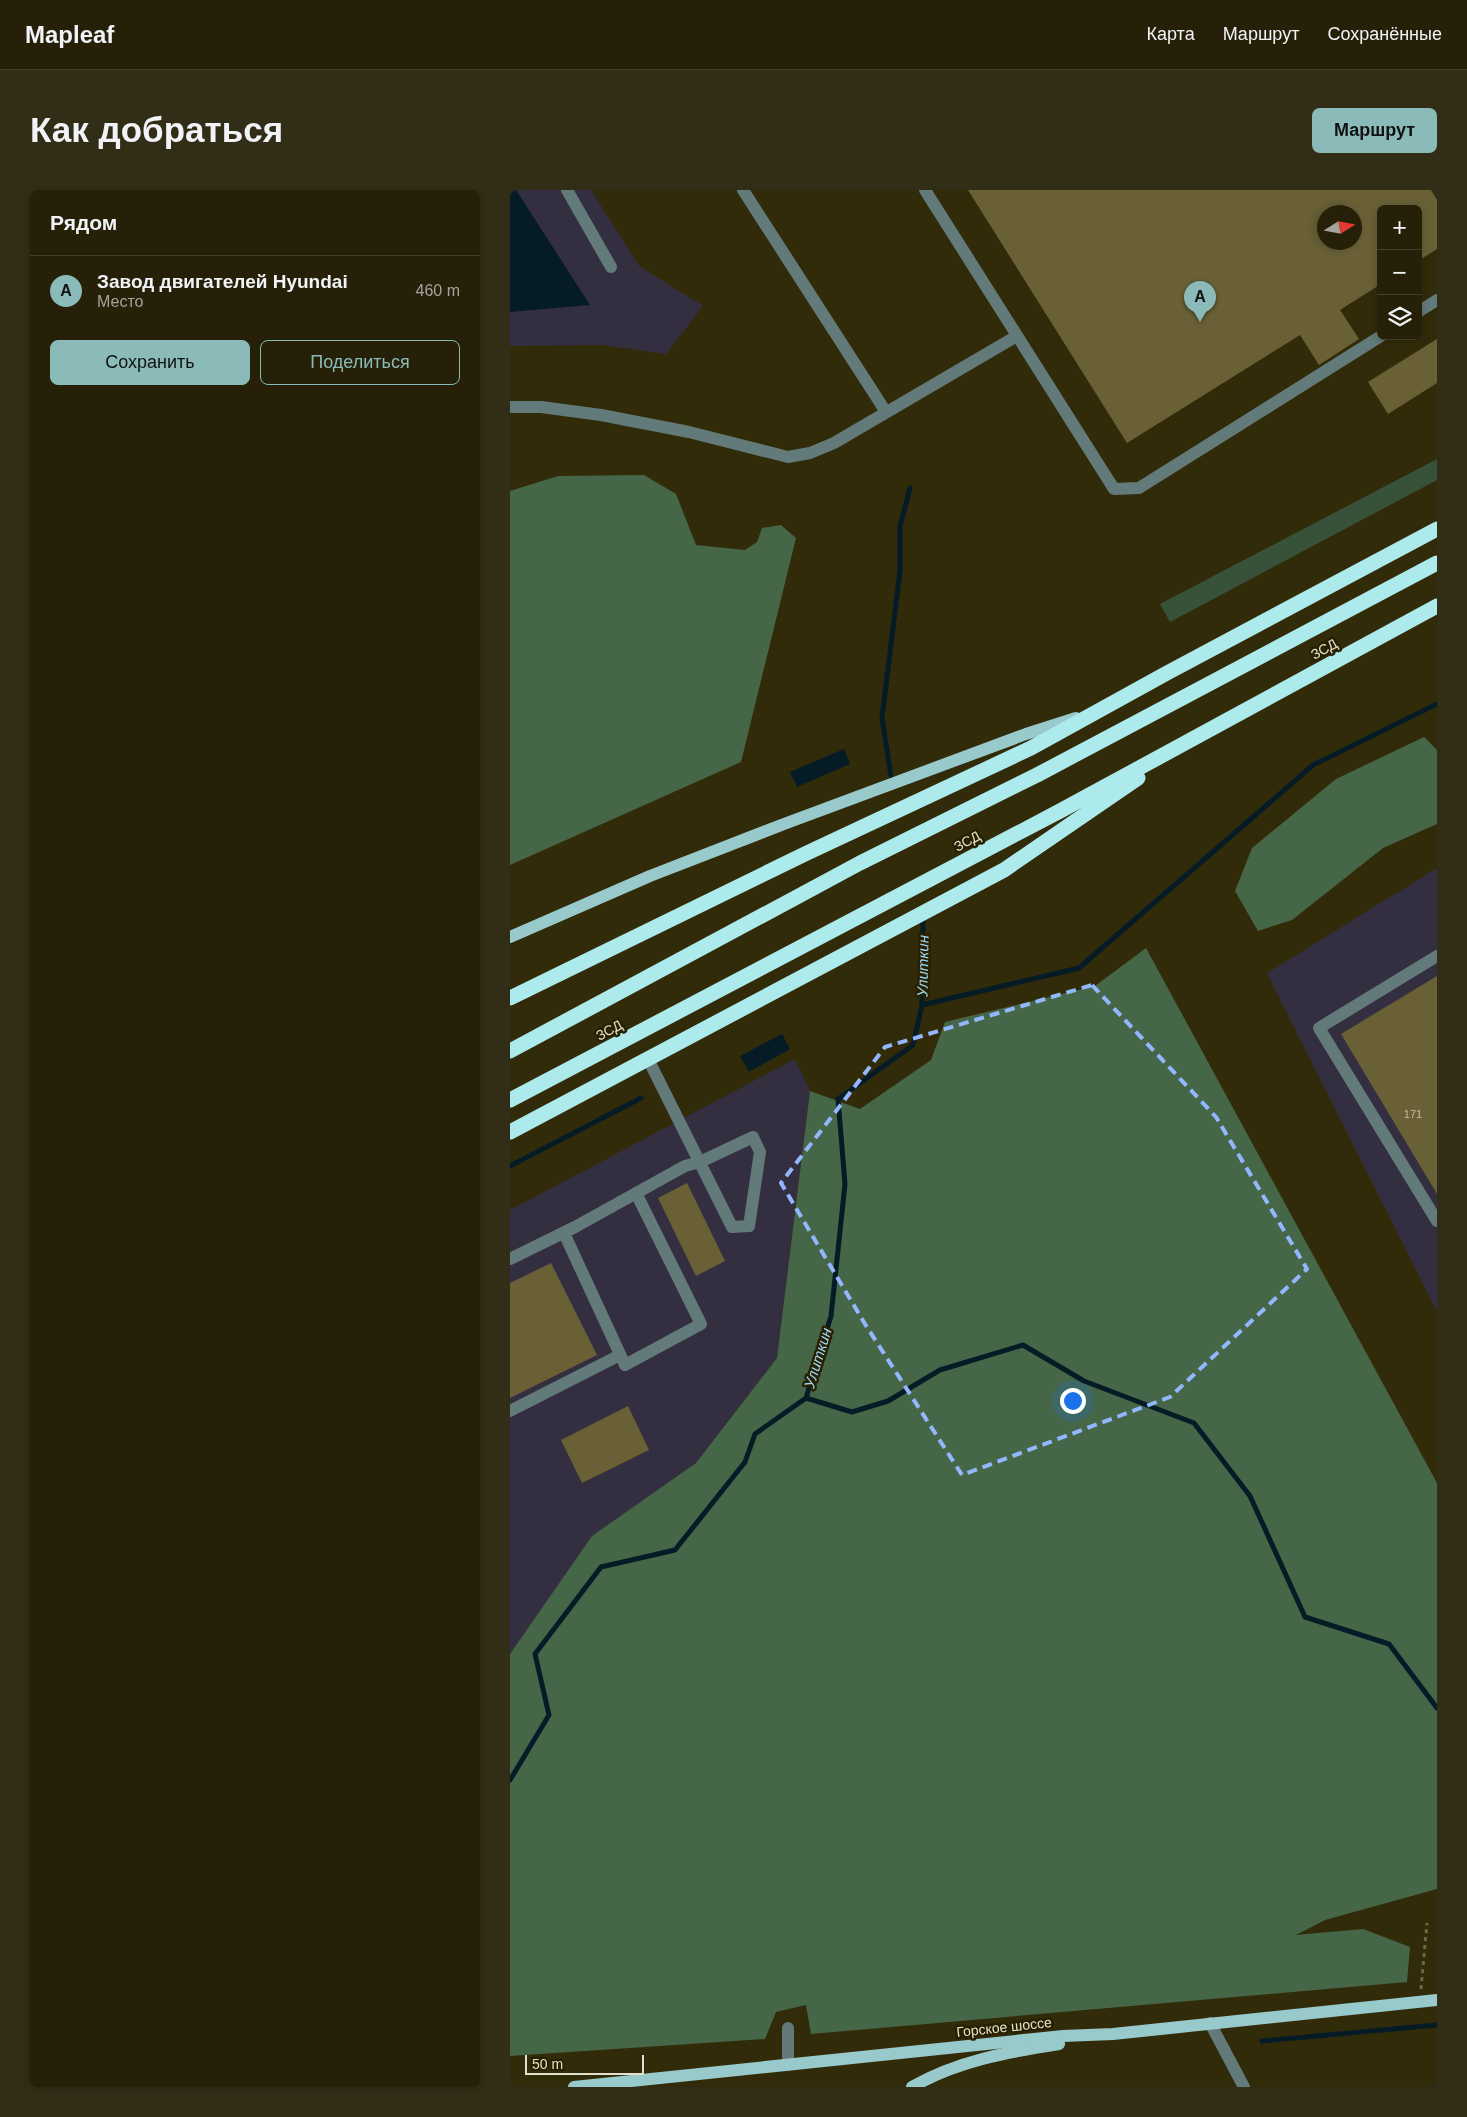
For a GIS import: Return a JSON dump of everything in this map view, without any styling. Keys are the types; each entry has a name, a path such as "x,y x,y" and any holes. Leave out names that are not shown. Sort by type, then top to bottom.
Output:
{"highway":[{"path":"510,998 807,853 1031,748 1437,529"},
{"name":"ЗСД","path":"510,1051 860,863 1054,766 1437,563"},
{"name":"ЗСД","path":"510,1100 1201,735 1437,606"},
{"path":"510,1132 1004,870 1201,735"}],"main road":[{"path":"510,937 650,876 1026,734 1098,711"},
{"name":"Горское шоссе","path":"574,2087 1063,2036 1113,2034 1437,2000"},
{"path":"912,2087 928,2078 973,2061 1011,2052 1113,2034"}],"street":[{"path":"567,190 611,267"},
{"path":"744,190 886,412"},
{"path":"925,190 1114,489 1139,488 1377,339"},
{"path":"1422,309 1437,300"},
{"path":"510,407 541,407 601,415 689,432 788,457 818,450 1017,336"},
{"path":"1437,956 1319,1028 1437,1221"},
{"path":"510,1259 564,1233 685,1166 700,1162 753,1138 760,1152 749,1226 732,1227 700,1162 648,1059"},
{"path":"564,1233 625,1366 701,1324 636,1193"},
{"path":"510,1410 620,1355"},
{"path":"1210,2023 1244,2087"},
{"path":"788,2028 788,2065"}],"path":[{"path":"1420,2002 1427,1923"}],"highlighted area":[{"path":"1092,985 1216,1117 1307,1269 1170,1397 962,1475 865,1324 781,1183 885,1047"}],"shaded area":[{"path":"510,190 591,190 639,266 703,306 666,354 602,345 510,346"},
{"path":"1437,868 1437,1312 1267,973"},
{"path":"795,1059 810,1091 777,1358 696,1463 592,1537 510,1654 510,1210"}],"green space":[{"path":"1437,459 1437,480 1170,622 1160,604"},
{"path":"644,475 676,494 696,545 745,550 757,542 762,528 781,525 796,538 741,762 510,865 510,491 558,476"},
{"path":"1424,737 1437,750 1437,824 1383,848 1292,920 1258,931 1235,891 1252,848 1336,779"},
{"path":"1146,948 1437,1483 1437,1889 1325,1920 1296,1935 1363,1929 1410,1947 1407,1982 811,2034 806,2005 776,2012 765,2039 510,2056 510,1654 592,1536 696,1463 777,1358 810,1091 860,1109 931,1060 945,1022 1095,986"}],"water":[{"path":"510,190 516,190 590,305 510,312"},
{"path":"844,749 850,764 797,787 790,772"},
{"path":"782,1034 790,1049 749,1072 740,1056"}],"building":[{"path":"968,190 1431,190 1437,200 1437,249 1422,258 1422,205 1377,205 1377,287 1340,310 1359,339 1319,365 1300,335 1127,443"},
{"path":"1437,339 1437,383 1388,414 1368,382"},
{"path":"1437,976 1437,1194 1341,1034"},
{"path":"687,1183 725,1261 696,1276 658,1198"},
{"path":"551,1263 597,1355 510,1398 510,1283"},
{"path":"628,1406 649,1450 582,1483 561,1440"}],"waterway":[{"path":"891,776 882,718 900,571 900,526 910,488"},
{"path":"922,1005 1079,968 1313,765 1437,704"},
{"name":"Улиткин","path":"510,1780 549,1715 535,1654 601,1567 675,1550 745,1462 755,1434 806,1398 831,1316 845,1184 838,1099 913,1045 922,1005 923,921"},
{"path":"510,1166 641,1098"},
{"path":"806,1398 852,1412 888,1401 940,1370 1023,1345 1084,1381 1194,1423 1250,1496 1305,1617 1389,1644 1437,1708"},
{"path":"1262,2041 1437,2025"}],"place":[{"name":"Завод двигателей Hyundai","path":"1200,322"}]}
